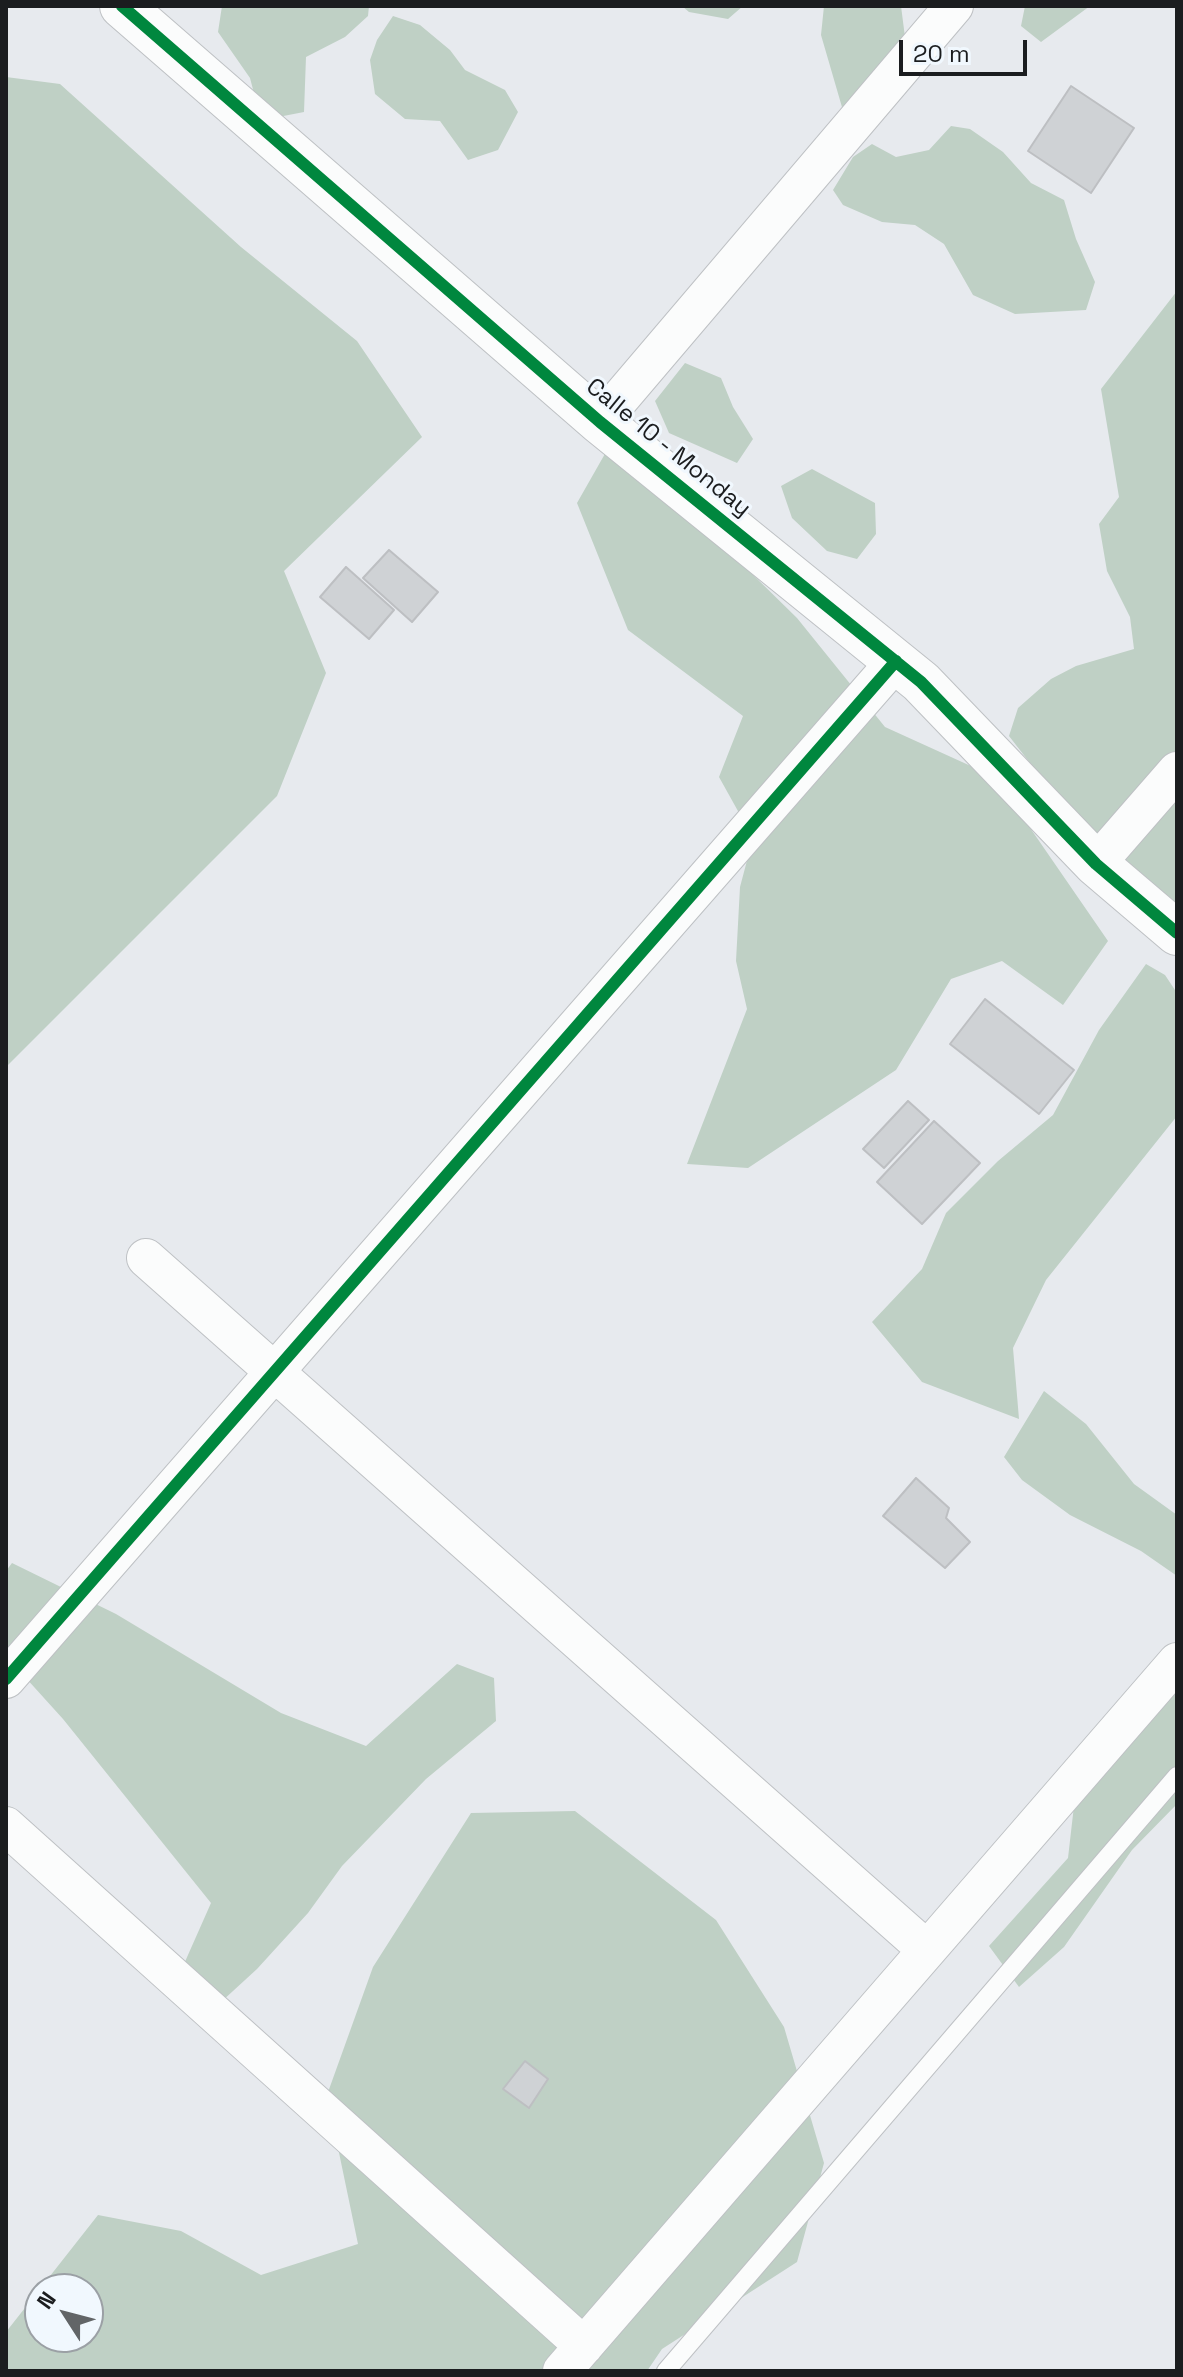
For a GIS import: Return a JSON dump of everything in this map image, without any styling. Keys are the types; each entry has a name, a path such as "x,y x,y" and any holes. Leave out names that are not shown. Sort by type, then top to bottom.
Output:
{"street":[{"path":"600,422 953,6"},
{"name":"Calle 10 - Monday","path":"135,10 600,422 921,682 1096,864 1177,933"},
{"path":"6,1679 896,661"},
{"path":"1096,864 1177,771"},
{"path":"146,1258 927,1950"},
{"path":"6,1826 573,2359 1177,1662"}],"lane":[{"path":"666,2371 1177,1776"}],"green space":[{"path":"222,6 369,6 368,16 345,37 306,57 304,112 273,118 255,97 250,78 218,32"},
{"path":"682,6 743,6 728,19 689,12"},
{"path":"824,6 901,6 906,45 844,114 821,35"},
{"path":"1025,6 1090,6 1041,42 1021,26"},
{"path":"393,16 420,25 450,50 465,70 505,90 518,112 498,150 468,160 440,121 405,119 375,94 370,60 377,40"},
{"path":"6,77 60,84 241,247 357,341 422,437 284,571 326,673 277,796 6,1067"},
{"path":"951,126 970,129 1003,152 1031,183 1064,200 1076,239 1095,282 1086,310 1015,314 973,295 944,244 915,225 882,222 843,205 833,190 853,157 872,144 896,157 929,150"},
{"path":"1177,291 1177,919 1079,826 1009,736 1018,708 1051,679 1076,666 1134,649 1130,617 1107,571 1099,524 1119,497 1101,389"},
{"path":"685,363 721,378 733,407 753,439 737,463 669,433 655,401"},
{"path":"606,452 692,515 797,618 885,727 995,777 1108,941 1063,1005 1002,961 951,979 896,1070 748,1168 687,1164 747,1009 736,961 740,887 753,838 719,777 743,716 628,630 577,503"},
{"path":"812,469 875,503 876,534 857,559 827,551 792,518 781,486"},
{"path":"1146,964 1165,975 1177,993 1177,1116 1046,1280 1013,1348 1019,1419 922,1382 872,1322 922,1269 946,1213 998,1161 1053,1115 1099,1030"},
{"path":"1044,1391 1086,1424 1134,1484 1177,1515 1177,1576 1141,1551 1070,1515 1022,1480 1004,1457"},
{"path":"12,1563 116,1614 281,1713 366,1746 457,1664 494,1678 496,1721 426,1779 342,1866 308,1913 257,1969 209,2013 180,1973 211,1903 63,1719 6,1656 6,1571"},
{"path":"1177,1689 1177,1804 1132,1850 1064,1947 1019,1987 989,1946 1068,1858 1075,1797"},
{"path":"575,1811 716,1920 784,2027 824,2163 797,2262 662,2349 647,2371 6,2371 6,2332 24,2309 24,2353 104,2353 104,2273 52,2273 98,2215 181,2231 261,2275 358,2244 327,2095 373,1967 471,1813"}],"building":[{"path":"1071,86 1134,128 1091,193 1028,151"},
{"path":"389,550 438,592 412,622 363,578"},
{"path":"346,567 394,610 369,639 320,597"},
{"path":"985,999 1074,1070 1039,1114 950,1044"},
{"path":"908,1101 929,1120 884,1168 863,1149"},
{"path":"934,1121 980,1163 922,1224 877,1182"},
{"path":"916,1478 949,1508 946,1518 970,1542 945,1568 883,1516"},
{"path":"525,2061 548,2079 529,2108 503,2089"}],"cycle path":[{"path":"122,6 600,422 921,682 1096,864 1177,933"},
{"path":"6,1679 896,661"}]}
